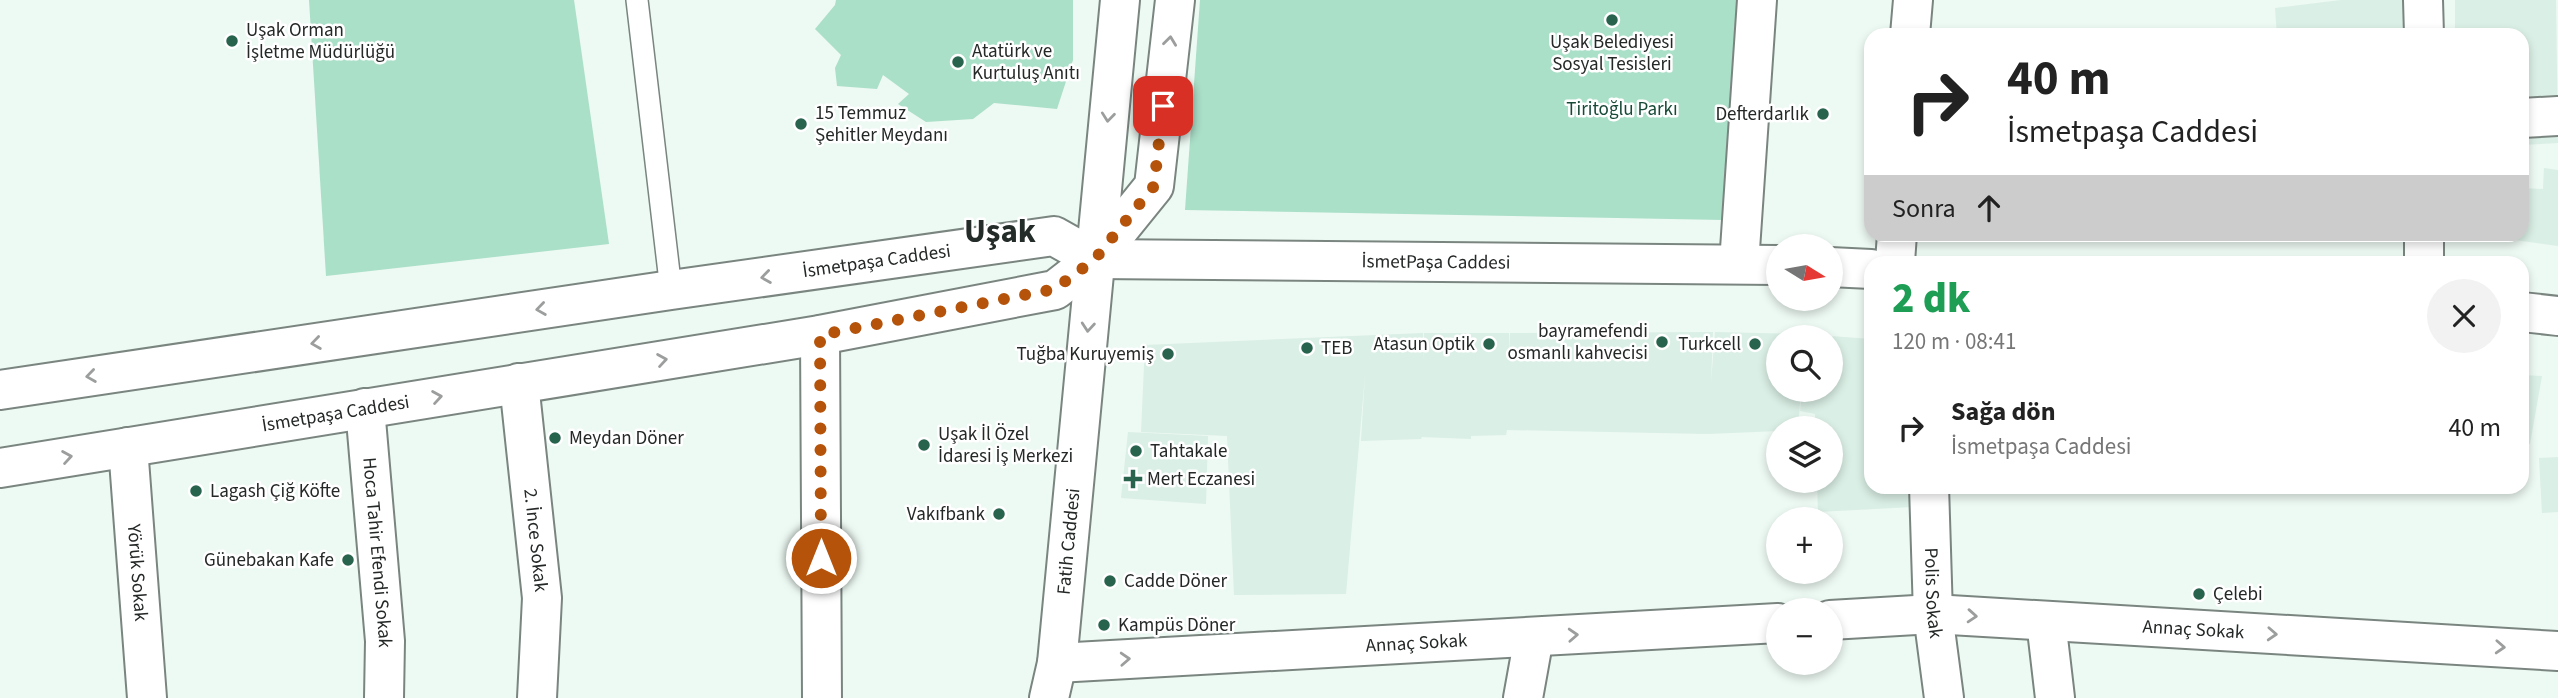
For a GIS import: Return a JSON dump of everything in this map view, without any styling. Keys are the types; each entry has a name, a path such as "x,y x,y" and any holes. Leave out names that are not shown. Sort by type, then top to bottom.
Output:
{"street":[{"name":"Fatih Caddesi","path":"1053,680 1120,0"},
{"path":"1095,259 1154,186 1175,0"},
{"path":"1739,264 1757,0"},
{"path":"1911,28 1913,0"},
{"path":"2423,0 2424,28"},
{"path":"2529,118 2558,116"},
{"name":"İsmetpaşa Caddesi","path":"0,390 1054,236 1095,259 1055,289 820,335 0,468"},
{"name":"İsmetPaşa Caddesi","path":"1095,259 1766,265"},
{"path":"1843,268 1864,269"},
{"path":"2529,313 2558,316"},
{"path":"820,335 822,698"},
{"name":"2. İnce Sokak","path":"519,383 542,598 537,698"},
{"name":"Hoca Tahir Efendi Sokak","path":"365,408 385,641 384,698"},
{"name":"Yörük Sokak","path":"128,447 147,698"},
{"name":"Polis Sokak","path":"1929,494 1933,614 1944,698"},
{"name":"Annaç Sokak","path":"1843,619 1933,614 2558,650"},
{"path":"2046,621 2055,698"},
{"name":"Annaç Sokak","path":"1053,680 1534,637 1766,624"},
{"path":"1523,698 1534,637"}],"lane":[{"path":"637,0 671,290"}],"shaded area":[{"path":"2341,0 2411,0 2413,28 2276,28 2275,8"},
{"path":"2455,0 2556,0 2558,143 2529,145 2529,28 2455,28"},
{"path":"2544,168 2558,170 2558,246 2529,242 2529,188 2543,189"},
{"path":"1713,332 1711,383 1715,332 1766,333 1766,402 1800,402 1799,416 1766,416 1766,432 1708,434 1507,430 1506,435 1471,436 1471,439 1422,437 1361,441 1365,375 1346,594 1234,595 1227,436 1141,432 1145,345 1423,333 1423,361 1424,333 1509,333 1509,355 1510,333"},
{"path":"1843,337 1864,338 1864,494 1911,494 1912,507 1843,511 1843,507 1818,507 1817,493 1843,493 1843,416 1815,416 1800,411 1801,402 1843,402"},
{"path":"2529,375 2542,376 2530,444"},
{"path":"1128,432 1208,436 1206,504 1121,498"},
{"path":"2558,457 2558,512 2542,513 2539,458"}],"green space":[{"path":"309,0 574,0 609,244 326,276"},
{"path":"836,0 1073,0 1073,60 1057,109 994,103 973,119 926,122 898,104 909,94 883,75 877,89 837,86 835,68 841,55 815,29 835,5"},
{"name":"Tiritoğlu Parkı","path":"1200,0 1745,0 1724,220 1185,210"}],"place":[{"name":"Uşak Belediyesi Sosyal Tesisleri","path":"1612,20"},
{"name":"Uşak Orman İşletme Müdürlüğü","path":"232,41"},
{"name":"Atatürk ve Kurtuluş Anıtı","path":"958,62"},
{"name":"Defterdarlık","path":"1823,114"},
{"name":"15 Temmuz Şehitler Meydanı","path":"801,124"},
{"name":"bayramefendi osmanlı kahvecisi","path":"1662,342"},
{"name":"Atasun Optik","path":"1489,344"},
{"name":"Turkcell","path":"1755,344"},
{"name":"TEB","path":"1307,348"},
{"name":"Tuğba Kuruyemiş","path":"1168,354"},
{"name":"Meydan Döner","path":"555,438"},
{"name":"Uşak İl Özel İdaresi İş Merkezi","path":"924,445"},
{"name":"Tahtakale","path":"1136,451"},
{"name":"Mert Eczanesi","path":"1133,479"},
{"name":"Lagash Çiğ Köfte","path":"196,491"},
{"name":"Vakıfbank","path":"999,514"},
{"name":"Günebakan Kafe","path":"348,560"},
{"name":"Cadde Döner","path":"1110,581"},
{"name":"Çelebi","path":"2199,594"},
{"name":"Kampüs Döner","path":"1104,625"}],"district":[{"name":"Uşak","path":"1000,231"}],"route":[{"path":"821,558 820,335 1055,289 1095,259 1154,186 1163,106"}]}
